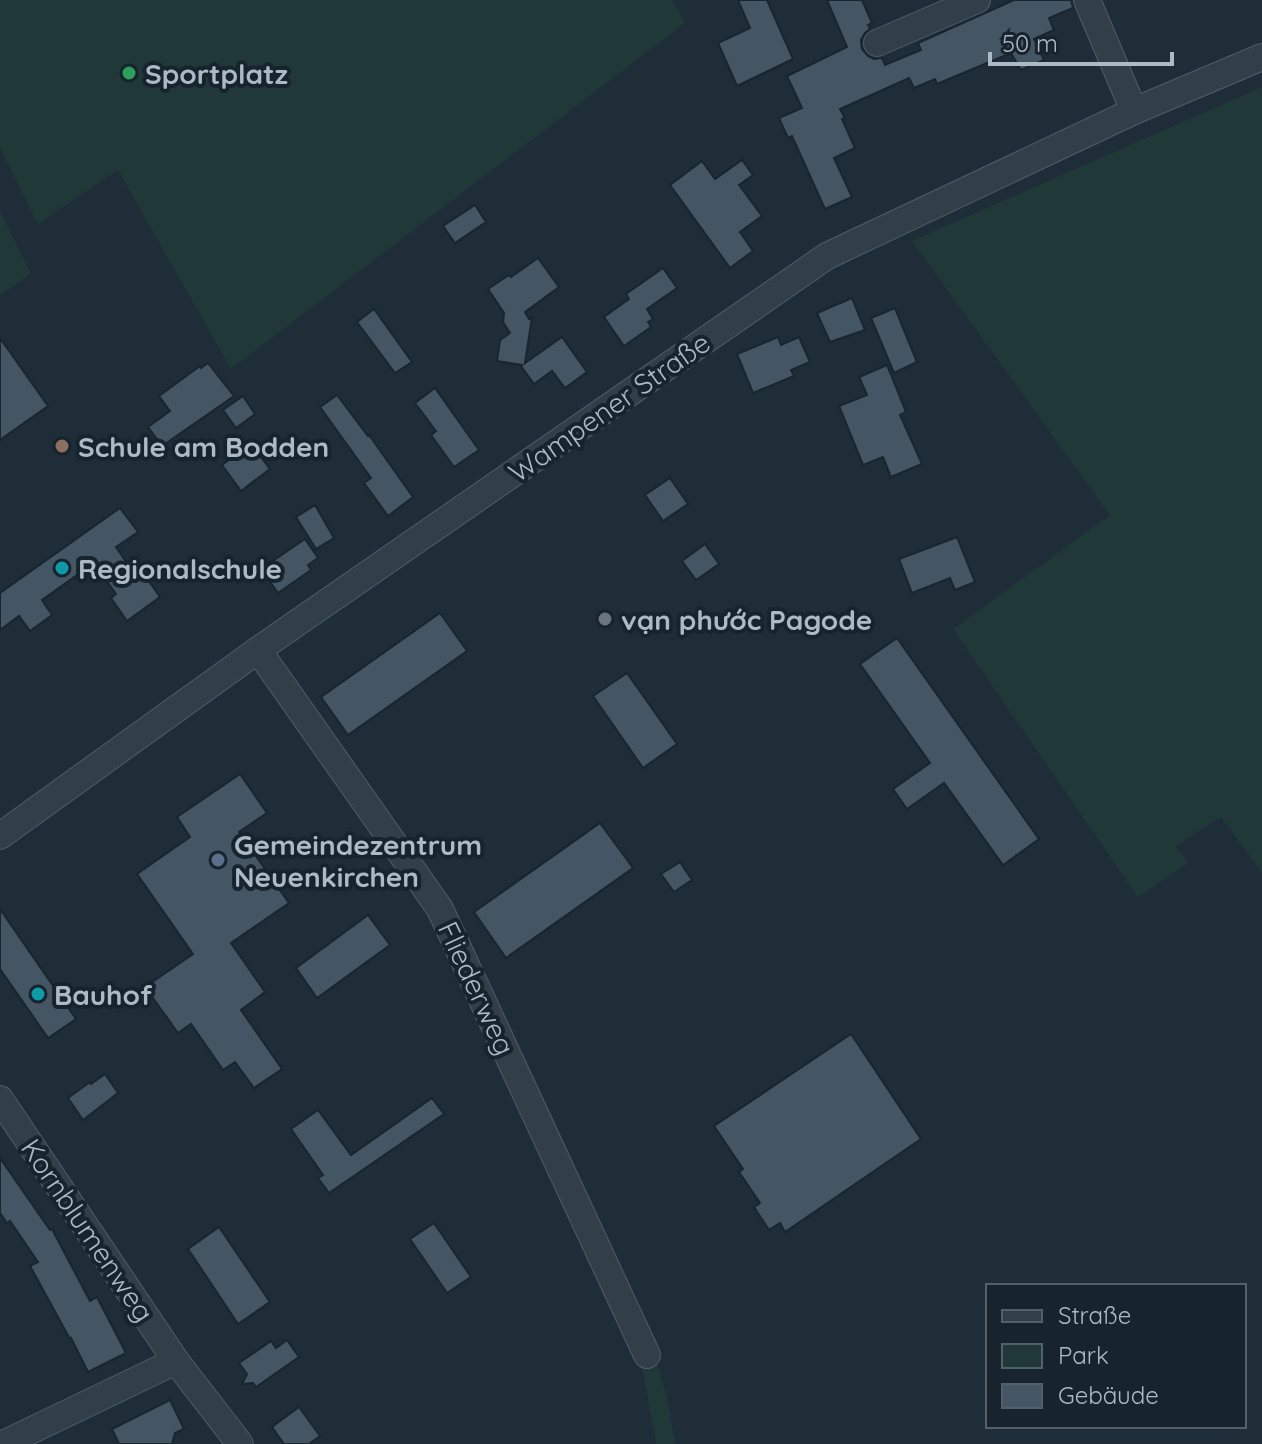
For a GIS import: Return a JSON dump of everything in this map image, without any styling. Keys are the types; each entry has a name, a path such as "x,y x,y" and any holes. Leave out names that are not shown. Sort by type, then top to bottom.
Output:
{"street":[{"path":"877,43 977,0"},
{"path":"1087,0 1134,111"},
{"name":"Wampener Straße","path":"0,836 258,650 827,256 1134,111 1262,57"},
{"name":"Fliederweg","path":"258,650 440,909 647,1355"},
{"name":"Kornblumenweg","path":"0,1099 176,1361 240,1444"},
{"path":"3,1444 176,1361"}],"green space":[{"path":"0,0 672,0 685,23 231,369 118,170 38,224 0,147"},
{"path":"1262,87 1262,873 1221,817 1176,846 1188,863 1138,897 953,629 1110,515 912,241"},
{"path":"0,211 31,274 0,295"},
{"path":"653,1350 667,1397 675,1444 656,1444 641,1359"}],"building":[{"path":"738,0 767,0 793,59 737,86 718,43 750,28"},
{"path":"827,0 862,0 872,23 861,40 862,49 874,59 882,58 885,65 921,50 918,43 1014,0 1071,0 1073,8 1049,18 1054,30 1034,39 1044,60 1021,70 1011,53 937,84 935,79 914,88 909,78 840,109 855,148 834,158 852,197 825,209 792,136 788,138 779,118 802,108 787,76 847,47"},
{"path":"742,160 753,175 739,185 762,216 740,232 753,251 730,268 670,185 702,161 715,179"},
{"path":"475,205 486,222 455,243 443,226"},
{"path":"538,258 559,287 525,312 529,319 532,317 525,363 562,337 587,372 565,388 552,371 534,384 522,365 497,361 500,340 510,333 503,322 504,313 488,289"},
{"path":"663,268 677,288 647,309 653,319 648,322 651,327 624,346 604,317 629,299 626,294"},
{"path":"852,298 865,330 830,342 817,313"},
{"path":"895,308 917,362 894,373 871,318"},
{"path":"374,309 412,362 395,373 357,322"},
{"path":"778,337 781,345 799,337 810,362 791,370 794,376 753,393 737,354"},
{"path":"0,338 48,406 0,440"},
{"path":"208,363 234,396 162,446 148,427 170,411 159,396"},
{"path":"887,365 906,412 900,415 922,464 891,477 883,457 863,465 839,406 867,395 859,377"},
{"path":"435,388 479,450 454,467 431,435 436,431 415,403"},
{"path":"337,395 413,497 388,516 364,483 371,478 320,407"},
{"path":"243,396 255,414 236,428 223,410"},
{"path":"251,444 270,469 241,491 222,465"},
{"path":"670,478 688,504 663,521 645,495"},
{"path":"315,505 334,538 316,549 296,517"},
{"name":"Regionalschule","path":"120,508 138,532 116,547 138,579 144,574 160,597 127,621 111,598 116,594 94,563 42,600 52,615 30,631 19,616 0,630 0,593"},
{"path":"957,537 975,582 955,590 950,578 912,593 899,559"},
{"path":"305,539 318,558 308,565 311,570 278,593 261,569"},
{"path":"705,544 719,564 696,580 682,561"},
{"path":"440,613 467,651 348,735 321,697"},
{"path":"897,638 1039,839 1003,865 944,783 907,809 893,789 930,763 860,664"},
{"path":"627,673 677,744 643,768 593,696"},
{"path":"240,774 267,813 239,832 289,903 231,943 265,992 241,1010 282,1069 254,1088 235,1062 223,1070 191,1024 178,1033 145,987 193,954 137,874 190,837 177,817"},
{"path":"600,823 633,868 506,958 474,912"},
{"path":"680,862 692,880 674,892 661,874"},
{"name":"Bauhof","path":"0,909 76,1019 48,1038 0,969"},
{"path":"368,915 390,945 317,998 296,968"},
{"path":"851,1034 921,1139 785,1232 780,1223 769,1230 754,1207 760,1203 739,1172 743,1169 714,1126"},
{"path":"105,1074 118,1093 83,1120 68,1098"},
{"path":"432,1098 444,1114 329,1193 318,1178 323,1175 291,1129 318,1110 351,1155"},
{"path":"0,1158 52,1229 90,1301 97,1297 126,1353 88,1372 30,1266 38,1262 10,1221 7,1223 0,1213"},
{"path":"434,1223 471,1277 447,1293 410,1239"},
{"path":"219,1227 270,1302 238,1324 188,1249"},
{"path":"287,1340 299,1357 256,1387 253,1383 242,1384 247,1374 239,1363 271,1341 276,1348"},
{"path":"170,1400 184,1429 175,1433 172,1444 119,1444 112,1429"},
{"path":"299,1407 320,1436 309,1444 284,1444 272,1427"}],"place":[{"name":"Sportplatz","path":"129,73"},
{"name":"Schule am Bodden","path":"62,446"},
{"name":"Regionalschule","path":"62,568"},
{"name":"vạn phước Pagode","path":"605,619"},
{"name":"Gemeindezentrum Neuenkirchen","path":"218,860"},
{"name":"Bauhof","path":"38,994"}]}
